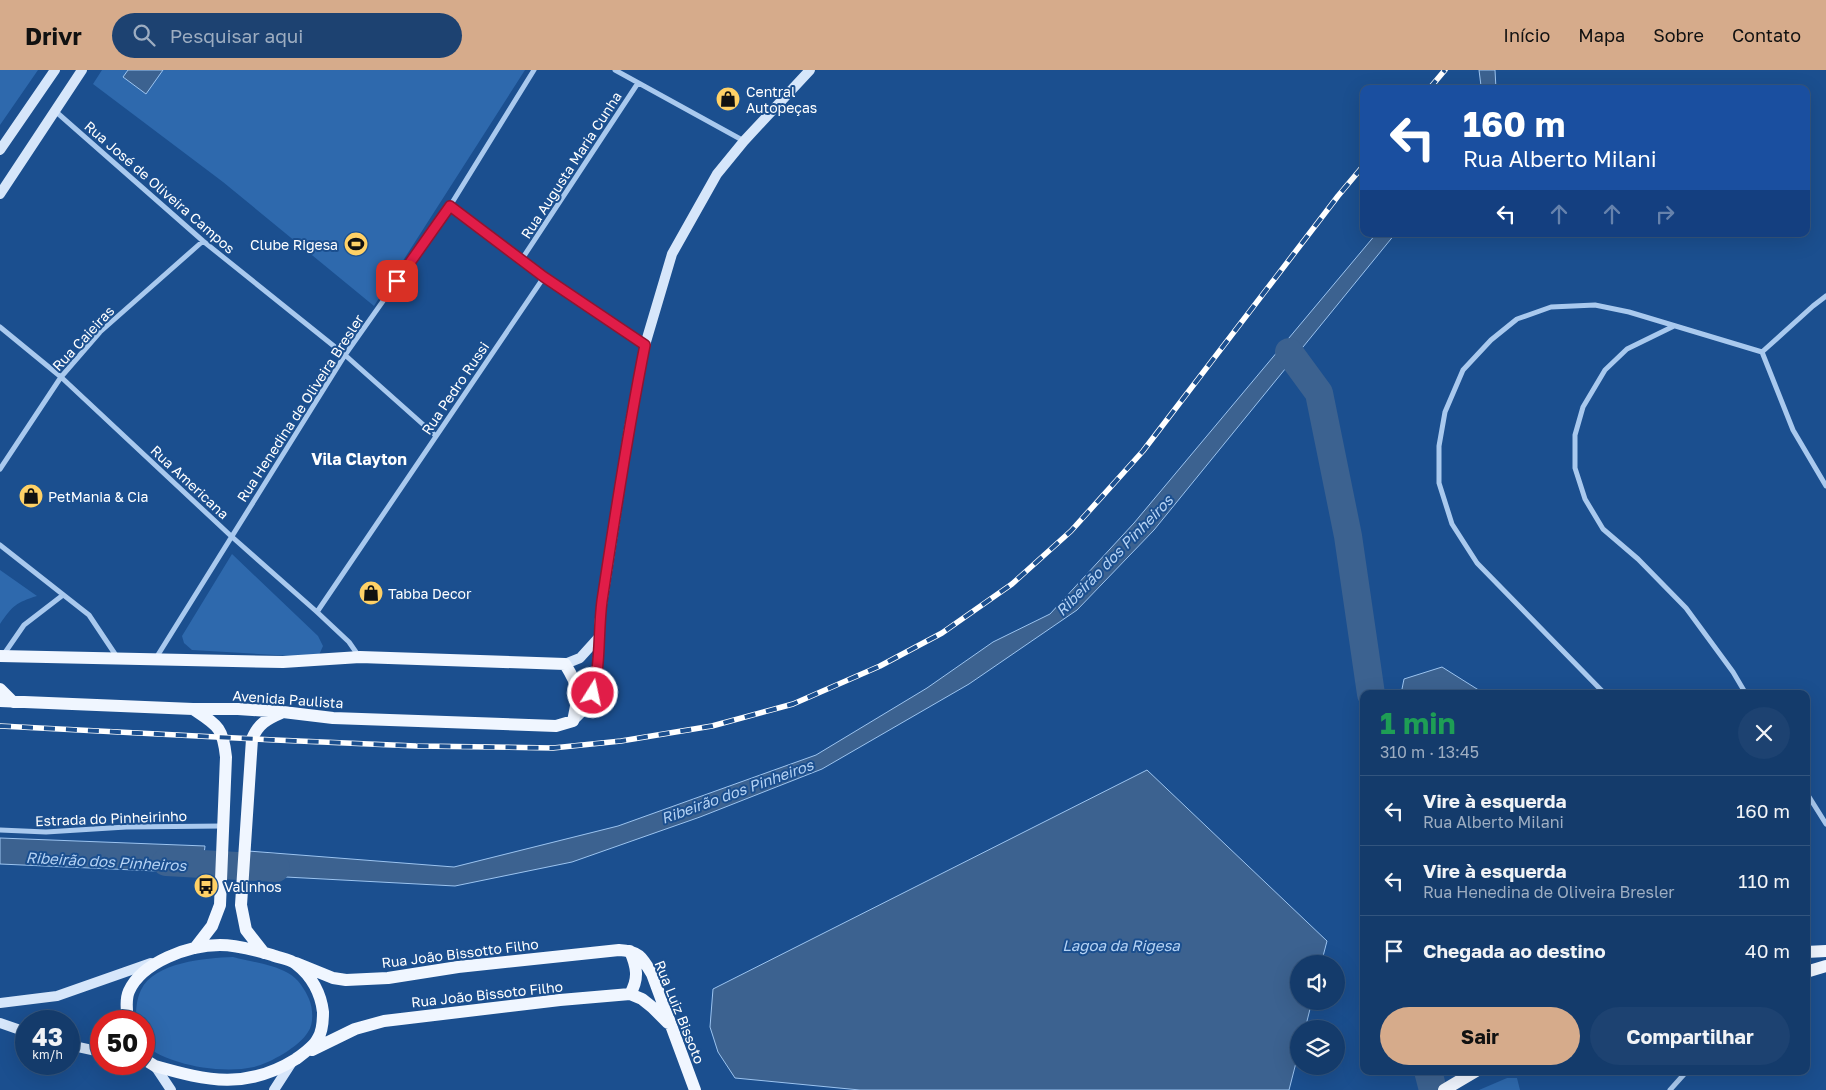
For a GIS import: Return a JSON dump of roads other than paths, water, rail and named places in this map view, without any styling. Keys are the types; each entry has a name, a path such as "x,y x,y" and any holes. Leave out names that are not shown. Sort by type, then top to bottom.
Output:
{"main road":[{"path":"0,150 55,70"},
{"path":"0,194 82,70"},
{"path":"573,721 587,707 598,676 600,618 616,505 645,345 672,254 717,174 810,70"},
{"path":"1,658 117,658 283,662 360,657 566,664 580,658 599,637"},
{"path":"566,664 576,681 579,697 573,721"},
{"path":"0,689 6,702"},
{"name":"Avenida Paulista","path":"6,702 238,709 333,718 547,726 556,726 573,721"},
{"path":"193,709 210,720 224,737 226,757 220,905 212,926 195,948"},
{"path":"264,953 246,930 241,906 252,739 259,725 265,720 283,712"},
{"name":"Rua João Bissoto Filho","path":"128,1010 129,991 139,976 162,959 195,948 218,945 234,946 296,963 314,982 322,1001 323,1017 318,1038 297,1058 274,1090"},
{"name":"Rua João Bissotto Filho","path":"296,963 333,978 346,980 388,978 458,967 618,950 630,951"},
{"path":"630,951 637,971 637,980 630,994 642,999 672,1027"},
{"name":"Rua Luiz Bissoto","path":"630,951 642,958 652,974 696,1090"},
{"path":"1810,952 1826,951"},
{"path":"0,1003 57,996 162,959"},
{"path":"1810,971 1826,966"},
{"name":"Rua João Bissoto Filho","path":"155,1063 213,1080 258,1078 355,1029 384,1021 560,1000 630,994"},
{"path":"0,1023 15,1028"},
{"name":"Rua João Bissoto Filho","path":"155,1071 171,1090"},
{"path":"1444,1090 1469,1075"}],"street":[{"name":"Rua Henedina de Oliveira Bresler","path":"155,659 345,356 450,206 534,70"},
{"path":"615,70 744,142"},
{"name":"Rua Augusta Maria Cunha","path":"522,259 638,83"},
{"name":"Rua José de Oliveira Campos","path":"54,110 203,241 345,356 436,436"},
{"path":"450,206 544,277 645,345"},
{"name":"Rua Caieiras","path":"0,469 60,377 100,332 203,241"},
{"name":"Rua Pedro Russi","path":"317,612 544,277"},
{"path":"1762,352 1826,296"},
{"path":"1601,690 1477,563 1452,524 1439,483 1439,446 1445,412 1463,370 1492,340 1517,319 1551,307 1595,305 1629,312 1762,352"},
{"path":"1674,326 1627,349 1605,370 1583,407 1575,435 1575,468 1585,499 1603,529 1638,559 1686,608 1733,672 1744,690"},
{"name":"Rua Americana","path":"0,327 60,377 231,536 317,612 349,642 360,657"},
{"path":"1762,352 1793,430 1826,486"},
{"path":"0,545 89,615 117,658"},
{"path":"1,658 24,625 63,595"},
{"path":"1810,798 1826,824"},
{"name":"Estrada do Pinheirinho","path":"0,830 62,832 126,827 223,830"},
{"path":"1670,1090 1683,1075"}],"water":[{"path":"128,70 163,70 146,94 123,77"},
{"path":"1479,70 1495,70 1496,85 1481,85"},
{"path":"1373,237 1393,237 1154,530 1077,610 969,684 822,769 700,817 572,862 455,886 248,875 248,851 454,867 618,826 816,755 927,688 993,642 1050,614 1134,523"},
{"path":"1442,667 1479,690 1402,690 1404,679"},
{"name":"Lagoa da Rigesa","path":"1147,770 1327,941 1323,955 1290,955 1290,1010 1310,1010 1307,1020 1290,1020 1290,1075 1293,1075 1289,1090 860,1090 735,1078 718,1052 710,1027 713,989"},
{"path":"0,838 205,846 202,873 0,864"}],"waterway":[{"path":"1289,352 1319,393 1348,536 1370,690"},
{"name":"Ribeirão dos Pinheiros","path":"166,862 276,868"},
{"path":"1429,1075 1433,1090"}],"railway":[{"path":"1432,85 1445,70"},
{"path":"0,726 416,746 553,748 621,741 712,726 793,704 880,666 942,633 1012,584 1071,531 1143,451 1360,170"}],"place":[{"name":"Central Autopeças","path":"728,99"},
{"name":"Clube Rigesa","path":"356,244"},
{"name":"PetMania & Cia","path":"31,496"},
{"name":"Tabba Decor","path":"371,593"},
{"name":"Valinhos","path":"206,886"}],"district":[{"name":"Vila Clayton","path":"359,459"}]}
